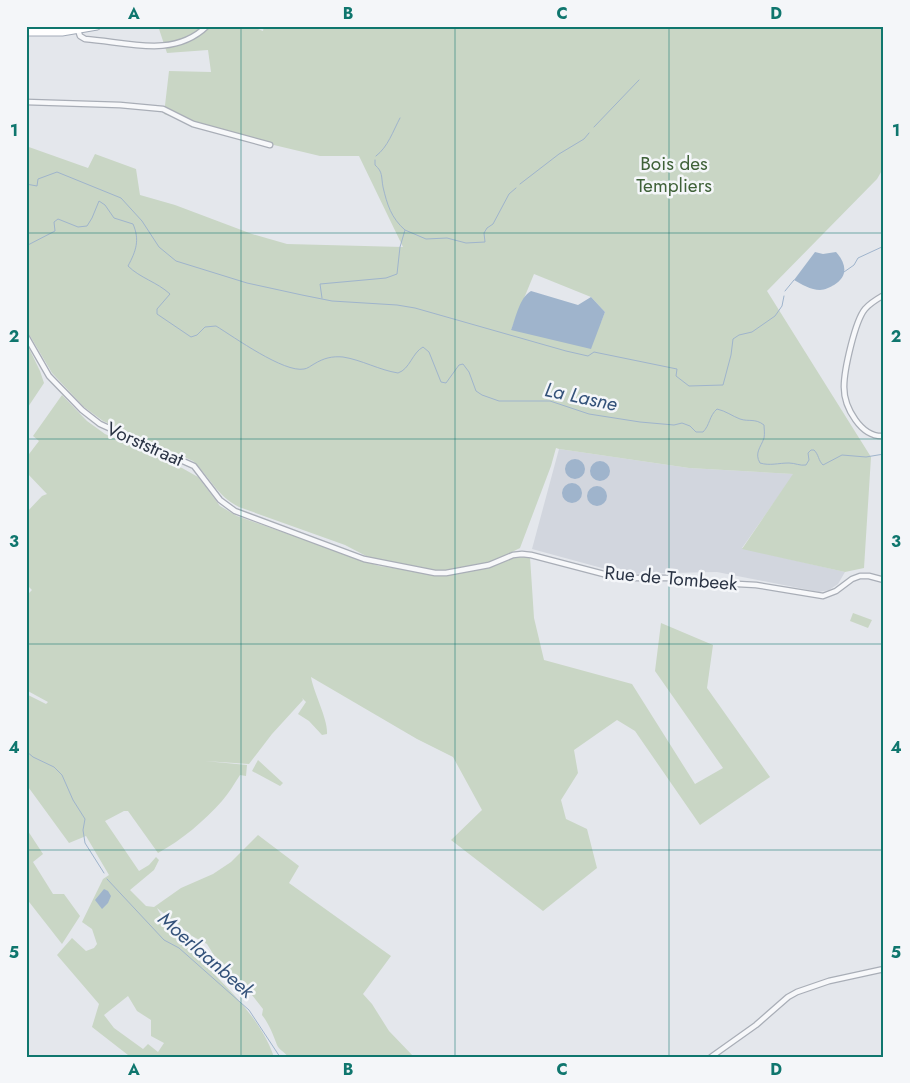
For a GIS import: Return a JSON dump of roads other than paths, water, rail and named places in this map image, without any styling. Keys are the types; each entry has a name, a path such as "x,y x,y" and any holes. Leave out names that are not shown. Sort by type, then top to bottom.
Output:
{"main road":[{"path":"26,32 62,32 97,26"}],"street":[{"path":"78,30 80,36 85,39 170,46 183,43 207,26"},
{"path":"26,102 120,105 169,110 193,124 270,145"},
{"path":"884,295 865,309 860,317 844,386 847,402 858,422 868,433 884,436"},
{"name":"Vorststraat","path":"26,336 49,376 91,418 100,424 194,466 220,500 235,511 364,559 426,571"},
{"name":"Rue de Tombeek","path":"426,571 446,573 460,571 489,565 513,555 522,554 619,578 673,578 756,585 824,596 836,592 846,583 860,576 884,580"},
{"path":"711,1057 756,1025 778,1005 797,992 829,981 884,969"}],"water":[{"path":"815,252 823,254 836,252 844,265 842,278 824,290 813,289 794,280"},
{"path":"531,291 578,305 591,297 605,312 591,349 511,330 521,303"},
{"path":"571,459 579,459 585,465 585,473 579,479 571,479 565,473 565,465"},
{"path":"596,461 604,461 610,467 610,475 604,481 596,481 590,475 590,467"},
{"path":"568,483 576,483 582,489 582,497 576,503 568,503 562,497 562,489"},
{"path":"593,486 601,486 607,492 607,500 601,506 593,506 587,500 587,492"},
{"path":"104,889 111,896 108,903 102,909 95,900"}],"waterway":[{"path":"594,127 639,80"},
{"path":"376,156 387,143 400,118"},
{"path":"520,184 559,154 584,139 589,133"},
{"path":"375,160 375,165 381,174 390,210 396,221 405,230"},
{"path":"26,184 37,186 38,179 57,172 121,198 142,221 159,247 176,261 247,283 332,301 415,308 566,351 588,356 594,352 677,369 676,376 689,386 723,385 733,339 739,335 752,332 775,316 782,306 784,296"},
{"path":"322,298 320,284 386,278 397,274 400,247 405,230 426,239 447,238 466,243 485,242 484,233 493,224 509,194 516,188"},
{"name":"La Lasne","path":"26,246 55,231 54,222 58,219 78,227 87,226 99,201 105,205 114,218 133,224 137,240 128,266 170,294 157,309 157,314 191,337 197,335 205,327 216,326 259,353 284,366 295,369 305,369 325,359 339,357 350,358 398,373 405,368 423,347 429,352 441,382 446,383 459,365 463,364 469,372 476,391 499,401 550,401 589,414 640,422 674,425 682,423 690,426 696,432 703,432 717,409 740,419 764,425 764,438 758,456 760,463 764,464 789,463 806,465 809,460 808,453 811,450 816,452 823,465 842,455 866,457 884,454"},
{"path":"844,272 854,265 858,258 884,246"},
{"path":"785,291 794,280"},
{"name":"Moerlaanbeek","path":"26,751 33,757 54,767 62,775 73,800 85,819 83,830 85,843 104,873"},
{"name":"Moerlaanbeek","path":"107,879 164,940 179,948 249,1010 280,1057"}],"park label":[{"name":"Bois des Templiers","path":"674,174"}]}
